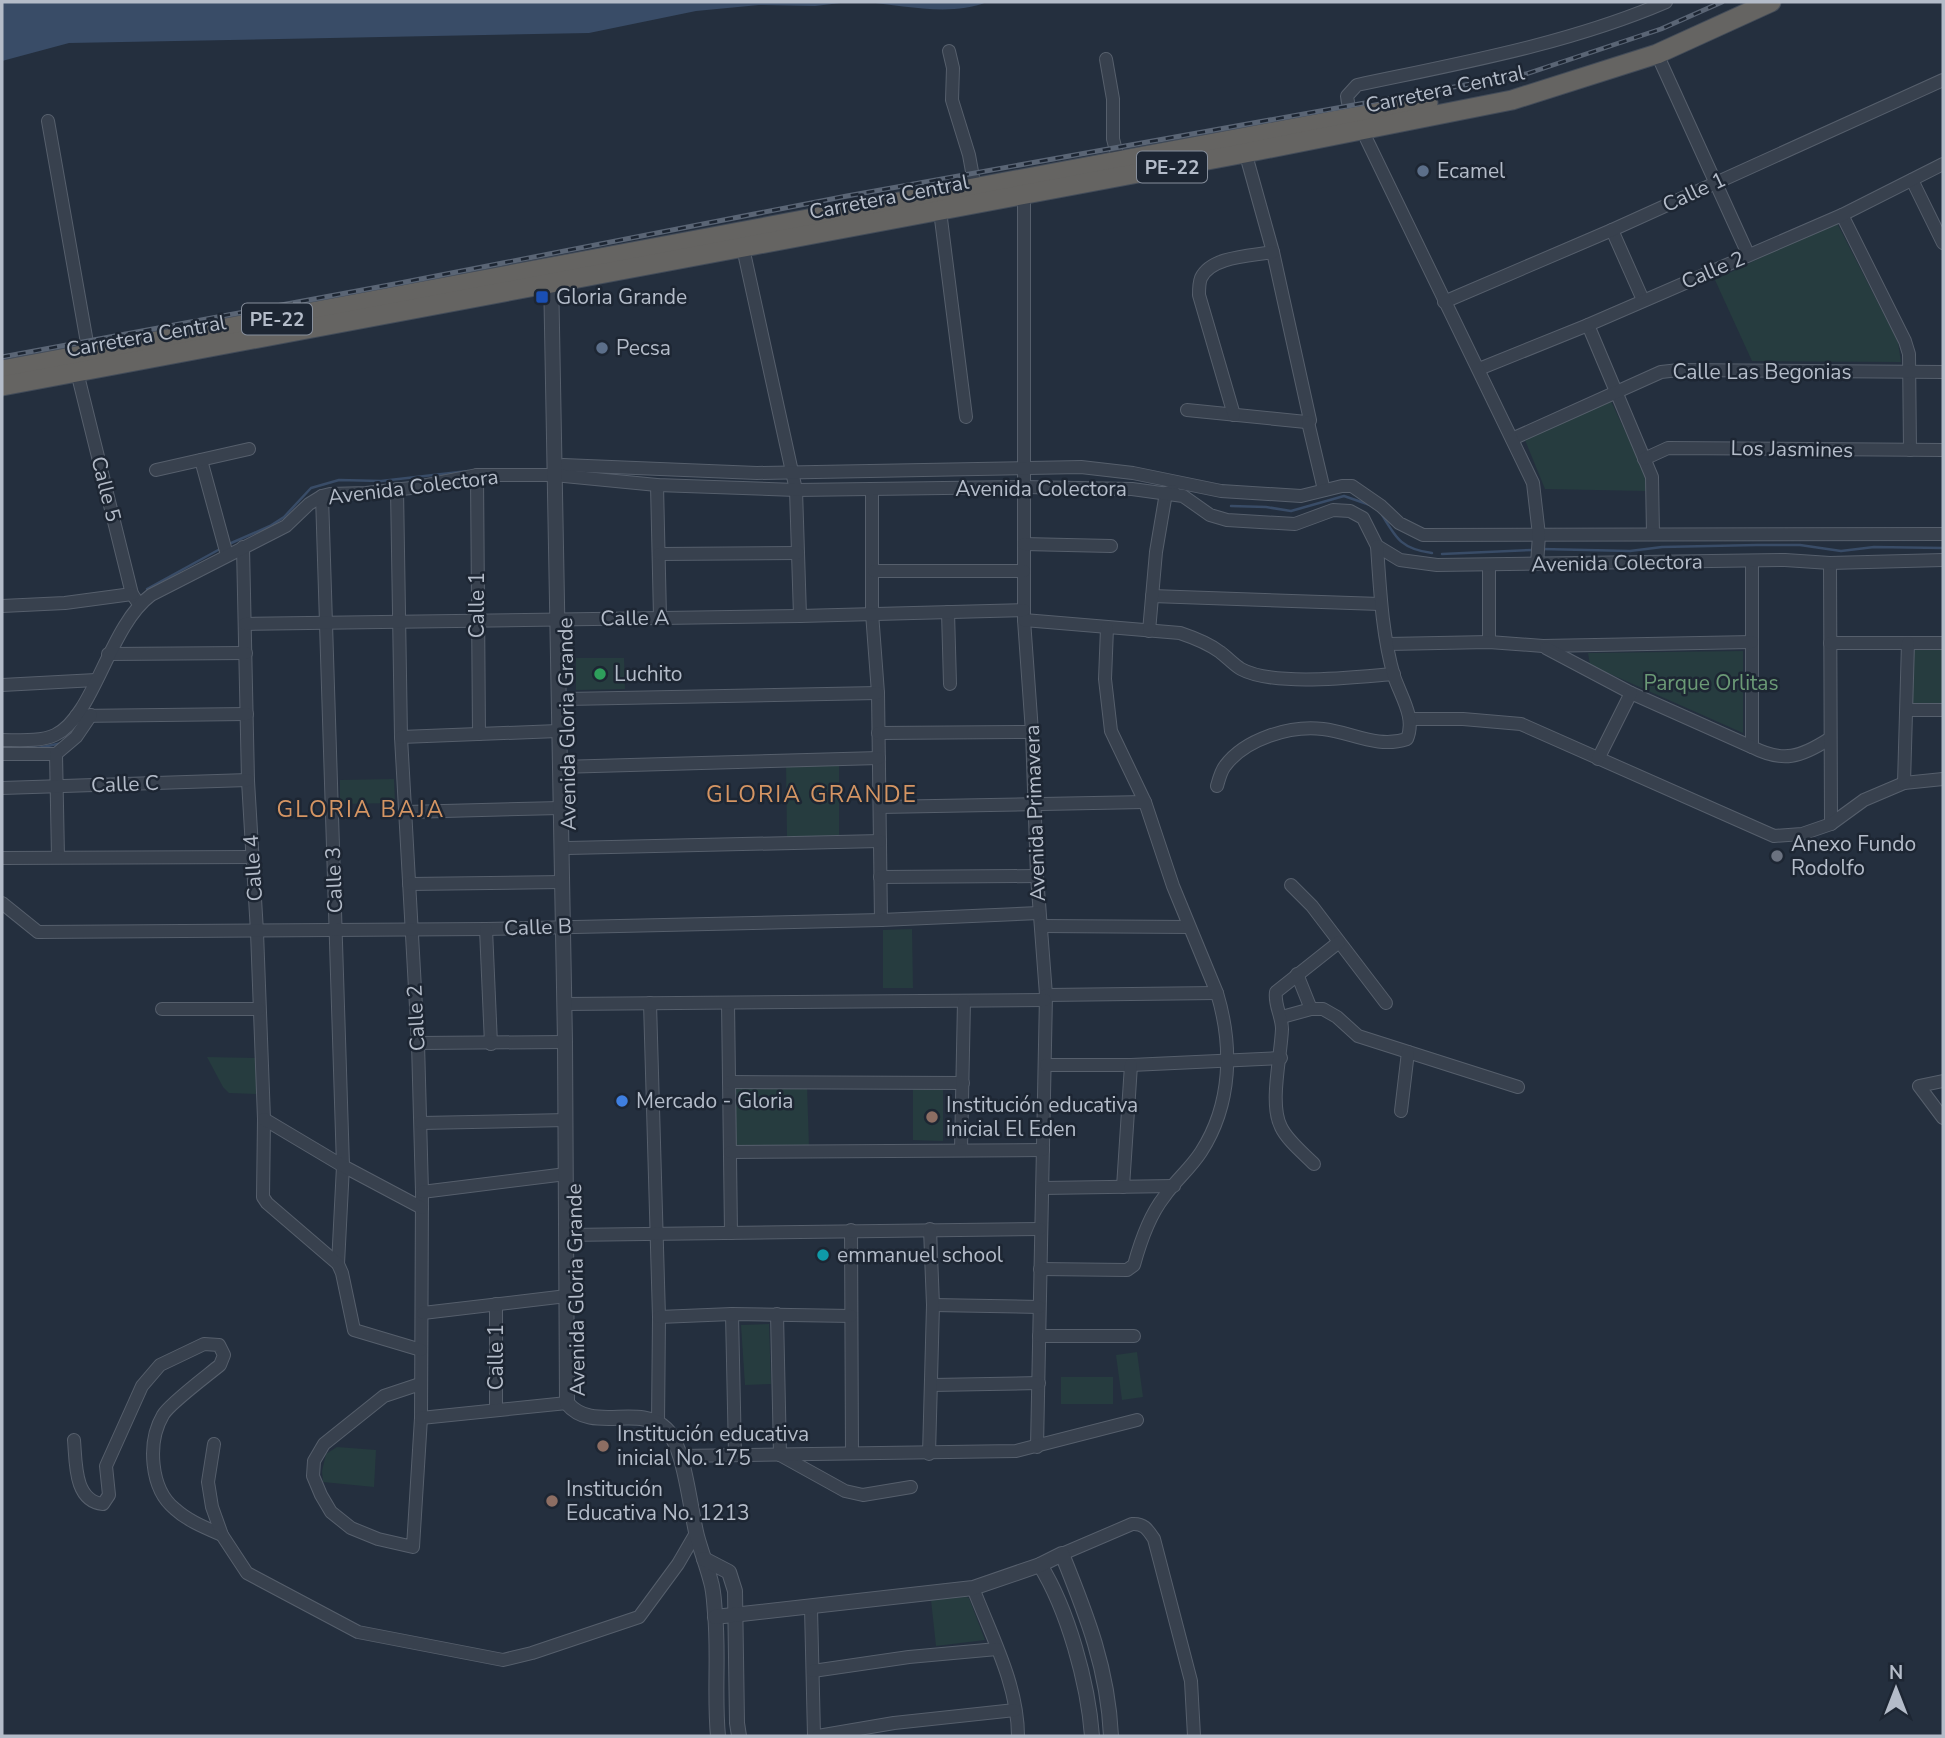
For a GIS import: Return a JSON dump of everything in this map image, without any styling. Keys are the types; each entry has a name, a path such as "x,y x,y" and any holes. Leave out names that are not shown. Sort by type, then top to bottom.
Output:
{"highway":[{"name":"Carretera Central","path":"1646,52 1664,38 1742,2"},
{"name":"Carretera Central","path":"2,386 975,188 1024,187 1358,124 1646,52 1771,2"},
{"name":"Carretera Central","path":"2,370 555,275 743,248 940,211 1119,162 1243,146"}],"street":[{"path":"1537,564 1539,535 1533,483 1348,105 1347,96 1357,85 1520,50 1641,13 1666,2"},
{"path":"949,51 953,68 952,100 969,155 975,188"},
{"path":"1646,52 1715,182 1748,254"},
{"path":"1106,59 1113,99 1113,139 1119,162"},
{"name":"Calle 1","path":"1444,302 1612,230 1943,80"},
{"path":"48,121 89,354"},
{"path":"1243,146 1273,252 1311,417 1308,422 1324,490"},
{"name":"Calle 2","path":"1479,369 1842,215 1943,164"},
{"path":"1912,180 1943,243"},
{"name":"Avenida Primavera","path":"1024,187 1024,615 1032,732 1046,1065 1040,1229 1037,1447"},
{"path":"940,211 966,417"},
{"path":"1842,215 1905,341 1910,372 1910,450"},
{"path":"1612,230 1643,300"},
{"path":"743,248 796,490 800,616"},
{"path":"1234,415 1199,295 1200,280 1207,269 1219,262 1273,252"},
{"name":"Avenida Gloria Grande","path":"555,275 566,699 560,808 566,926"},
{"path":"1588,325 1652,477 1653,534"},
{"name":"Calle 5","path":"77,372 135,599"},
{"name":"Calle Las Begonias","path":"1512,439 1661,372 1943,372"},
{"path":"1187,410 1308,422"},
{"name":"Los Jasmines","path":"1644,459 1668,448 1943,450"},
{"path":"156,470 249,449"},
{"path":"201,460 228,555"},
{"name":"Avenida Colectora","path":"135,599 151,595 286,526 309,504 322,496 397,489 477,475 560,472 757,473 1081,467 1133,473 1221,491 1301,496 1352,486 1381,506 1399,523 1423,535 1943,534"},
{"name":"Avenida Colectora","path":"560,472 657,485 796,490 1024,487 1132,489 1183,496 1210,515 1227,520 1295,524 1333,510 1350,511 1363,518 1377,546 1400,560 1437,565 1943,561"},
{"name":"Calle 1","path":"477,475 478,734"},
{"path":"1149,631 1156,552 1166,493 1193,484"},
{"path":"657,485 660,617"},
{"name":"Calle 2","path":"397,489 401,737 421,1123 423,1313 421,1419 413,1547 378,1539 351,1528 331,1512 313,1476 314,1461 324,1444 384,1396 420,1384"},
{"path":"872,489 872,613 878,693 881,920"},
{"name":"Calle 3","path":"322,496 343,1166 338,1264 354,1330 421,1350"},
{"path":"1024,544 1111,546"},
{"path":"1217,786 1225,766 1262,739 1303,729 1322,729 1365,741 1398,742 1406,739 1410,731 1410,719 1394,674 1380,604 1377,546"},
{"name":"Calle 4","path":"243,547 248,780 264,1119 263,1198 338,1264"},
{"path":"659,554 797,554"},
{"path":"1752,561 1752,747"},
{"path":"1830,563 1831,824"},
{"path":"1489,565 1489,642"},
{"path":"874,571 1024,570"},
{"path":"1152,596 1380,604"},
{"path":"2,606 135,599 76,716 55,735 38,739 2,740"},
{"path":"948,612 950,684"},
{"name":"Calle A","path":"245,624 948,612 1024,615 1107,628 1181,633 1198,638 1241,668 1255,674 1342,678 1394,674"},
{"name":"Avenida Gloria Grande","path":"562,618 558,732 568,848 566,926 571,1295 575,1399 579,1414"},
{"path":"1040,1269 1127,1270 1134,1265 1156,1208 1201,1152 1210,1136 1223,1100 1229,1060 1223,1011 1217,993 1189,927 1145,802 1111,731 1105,679 1107,628"},
{"path":"1388,645 1489,642 1543,646 1752,642"},
{"path":"1830,643 1943,643"},
{"path":"1904,783 1908,643"},
{"path":"1543,646 1630,693 1779,758 1814,749 1829,739"},
{"path":"108,654 246,653"},
{"path":"2,685 96,680"},
{"path":"566,699 878,693"},
{"path":"1598,759 1630,693"},
{"path":"1908,710 1943,710"},
{"path":"76,716 247,714"},
{"path":"2,754 56,754 76,737 91,715"},
{"path":"1410,719 1464,719 1521,724 1774,836 1802,834 1831,824 1864,800 1904,783 1943,779"},
{"path":"401,737 558,732"},
{"path":"878,733 1032,732"},
{"path":"56,754 58,857"},
{"path":"563,767 879,758"},
{"name":"Calle C","path":"2,788 248,780"},
{"path":"880,807 1145,802"},
{"path":"406,812 560,808"},
{"path":"568,848 880,841"},
{"path":"2,858 252,857"},
{"path":"880,877 1037,876"},
{"path":"409,884 562,882"},
{"path":"1291,885 1312,906 1386,1003"},
{"name":"Calle B","path":"2,903 38,932 257,932 1040,919 1189,927"},
{"path":"486,929 491,1044"},
{"path":"1314,1164 1282,1130 1276,1115 1282,1017 1275,999 1276,992 1339,942"},
{"path":"1297,974 1311,1009"},
{"path":"568,1004 964,1001 1217,993"},
{"path":"961,1150 964,1001"},
{"path":"650,1003 659,1317 658,1423"},
{"path":"727,1003 731,1233"},
{"name":"Avenida Gloria Grande","path":"568,1004 565,1042 566,1174 570,1235"},
{"path":"162,1009 259,1009"},
{"path":"1282,1017 1311,1009 1323,1009 1358,1036 1518,1087"},
{"path":"418,1044 565,1042"},
{"path":"1401,1111 1408,1052"},
{"path":"1046,1065 1131,1065 1281,1058"},
{"path":"1124,1187 1131,1065"},
{"path":"1943,1081 1919,1086 1943,1118"},
{"path":"729,1082 962,1083"},
{"path":"264,1119 343,1166 422,1208"},
{"path":"421,1123 566,1120"},
{"path":"730,1152 1043,1150"},
{"path":"422,1192 566,1174"},
{"path":"1043,1188 1174,1186"},
{"path":"929,1454 933,1305 930,1229"},
{"path":"570,1235 1040,1229"},
{"path":"852,1230 852,1453"},
{"path":"423,1313 571,1295"},
{"name":"Avenida Gloria Grande","path":"571,1295 567,1403 579,1414"},
{"name":"Calle 1","path":"496,1304 496,1410"},
{"path":"933,1305 1039,1307"},
{"path":"659,1317 732,1314 851,1316"},
{"path":"732,1314 735,1455"},
{"path":"777,1314 780,1455"},
{"path":"1039,1336 1134,1336"},
{"path":"74,1440 77,1473 84,1494 93,1503 103,1504 109,1495 106,1465 142,1386 160,1365 204,1344 219,1345 224,1355 220,1365 163,1413 155,1436 153,1456 155,1474 162,1494 173,1508 222,1535"},
{"path":"932,1385 1039,1383"},
{"path":"421,1419 567,1403"},
{"path":"579,1414 597,1418 645,1419 658,1423 675,1440 696,1533 712,1583 718,1736"},
{"path":"680,1456 994,1453 1037,1447 1138,1420"},
{"path":"214,1444 208,1482 212,1507 222,1535 247,1573 358,1632 503,1660 533,1653 639,1618 678,1564 696,1533"},
{"path":"780,1455 845,1491 863,1495 911,1487"},
{"path":"715,1618 973,1588 1040,1565 1132,1524 1140,1524 1148,1529 1154,1539 1191,1681 1194,1736"},
{"path":"1062,1554 1088,1618 1104,1670 1111,1736"},
{"path":"704,1559 729,1572 735,1591 739,1736"},
{"path":"1040,1565 1052,1585 1082,1671 1092,1736"},
{"path":"973,1588 1006,1674 1018,1736"},
{"path":"811,1608 816,1736 894,1723 1015,1710"},
{"path":"813,1671 895,1659 997,1649"}],"green space":[{"path":"1836,221 1898,342 1901,362 1752,361 1715,280"},
{"path":"1610,399 1645,474 1646,491 1545,489 1525,440"},
{"path":"1913,650 1943,650 1943,704 1913,704"},
{"name":"Parque Orlitas","path":"1743,651 1743,733 1590,665 1588,653"},
{"name":"Luchito","path":"576,658 624,658 625,689 576,690"},
{"path":"786,765 839,765 839,837 787,837"},
{"path":"394,779 395,803 340,804 340,780"},
{"path":"912,929 913,988 883,988 883,930"},
{"path":"207,1057 256,1058 256,1094 229,1093"},
{"path":"731,1084 807,1085 809,1147 732,1146"},
{"path":"913,1086 943,1087 943,1141 913,1140"},
{"path":"769,1324 771,1384 745,1385 741,1325"},
{"path":"1137,1352 1143,1397 1122,1400 1116,1355"},
{"path":"1061,1377 1113,1377 1113,1404 1061,1404"},
{"path":"337,1447 376,1450 374,1487 323,1482 322,1471 326,1454"},
{"path":"969,1598 985,1640 936,1646 931,1600"}],"water":[{"path":"2,2 849,2 815,6 759,5 696,11 589,33 69,43 2,61"},
{"path":"864,2 987,2 957,9 942,9"}],"waterway":[{"path":"229,544 284,517 311,488 339,480 381,481 468,471"},
{"path":"1231,506 1291,511 1344,496 1370,505"},
{"path":"1381,513 1400,541 1413,549 1432,553"},
{"path":"1542,549 1630,551 1662,547 1757,545 1800,545 1841,551 1874,547 1943,548"},
{"path":"147,589 220,549"},
{"path":"1442,554 1532,550"},
{"path":"20,746 38,748 62,743"}],"railway":[{"path":"2,357 847,196 1526,74 1661,29 1722,2"}],"place":[{"name":"Ecamel","path":"1423,171"},
{"name":"Gloria Grande","path":"542,297"},
{"name":"Pecsa","path":"602,348"},
{"name":"Luchito","path":"600,674"},
{"name":"Anexo Fundo Rodolfo","path":"1777,856"},
{"name":"Mercado - Gloria","path":"622,1101"},
{"name":"Institución educativa inicial El Eden","path":"932,1117"},
{"name":"emmanuel school","path":"823,1255"},
{"name":"Institución educativa inicial No. 175","path":"603,1446"},
{"name":"Institución Educativa No. 1213","path":"552,1501"}],"district":[{"name":"GLORIA GRANDE","path":"812,794"},
{"name":"GLORIA BAJA","path":"361,809"}]}
